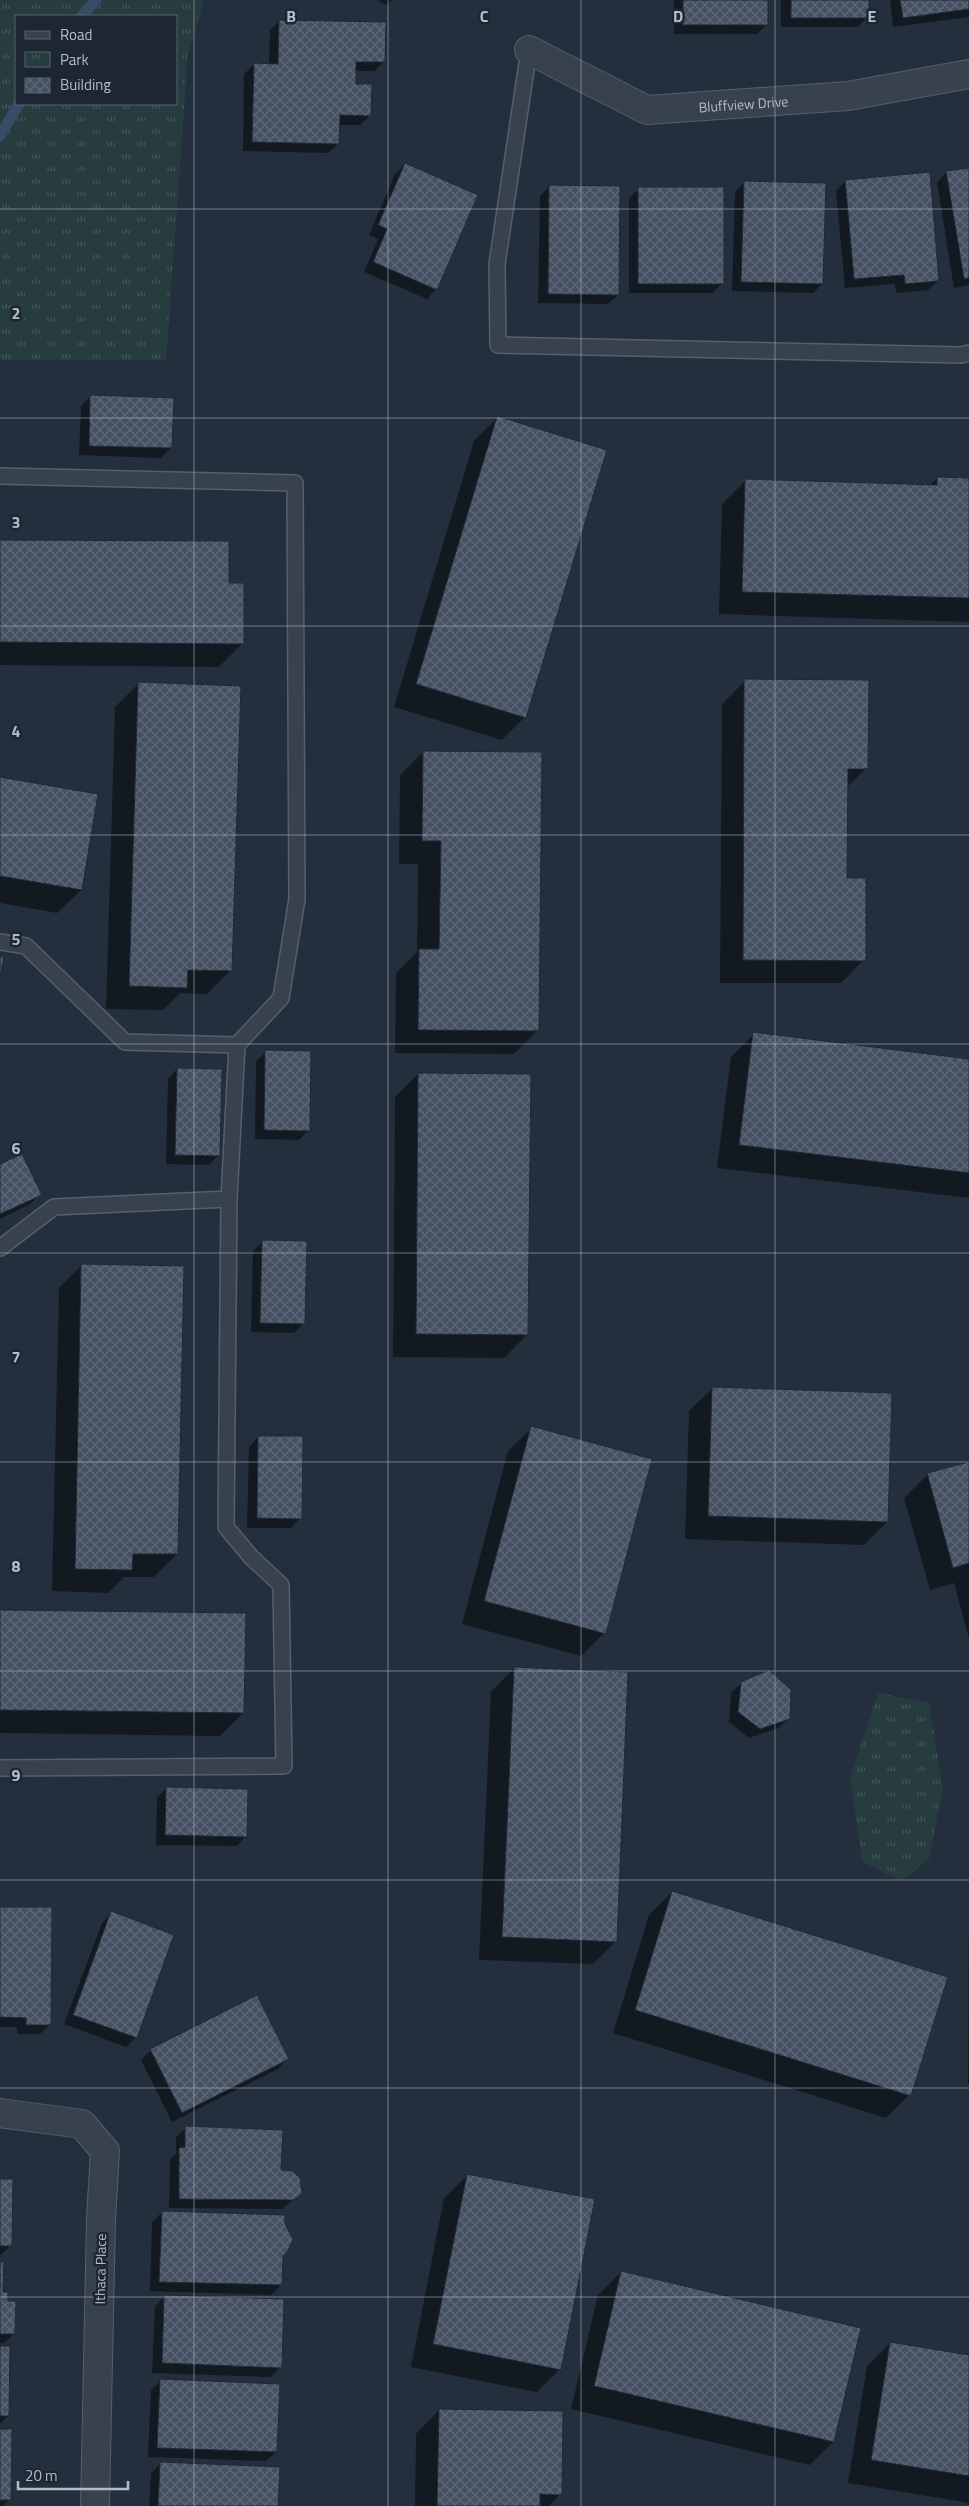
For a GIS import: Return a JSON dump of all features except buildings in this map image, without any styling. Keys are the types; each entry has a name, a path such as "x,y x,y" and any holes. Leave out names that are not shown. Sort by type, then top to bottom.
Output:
{"street":[{"name":"Bluffview Drive","path":"529,50 647,110 848,96 969,74"},
{"name":"Ithaca Place","path":"0,2113 82,2124 105,2150 101,2219 95,2506"}],"lane":[{"path":"529,50 497,264 498,345 961,355 969,353"},
{"path":"0,476 295,483 297,899 281,998 237,1045 229,1199 226,1526 251,1557 281,1584 284,1766 0,1768"},
{"path":"0,942 26,946 125,1042 237,1045"},
{"path":"0,1248 54,1207 229,1199"}],"green space":[{"path":"0,0 204,0 188,54 166,360 0,360"},
{"path":"878,1693 929,1703 943,1788 929,1859 901,1882 862,1861 850,1777"}],"waterway":[{"path":"83,15 96,0"},
{"path":"0,136 18,105"}]}
